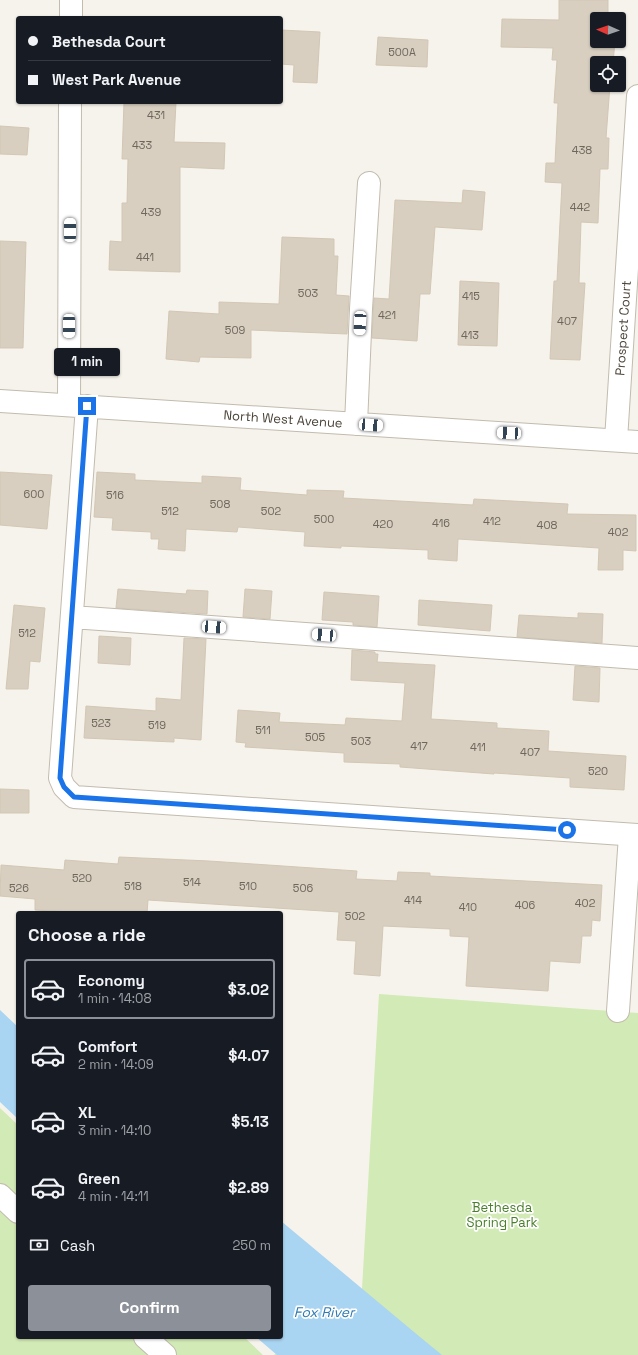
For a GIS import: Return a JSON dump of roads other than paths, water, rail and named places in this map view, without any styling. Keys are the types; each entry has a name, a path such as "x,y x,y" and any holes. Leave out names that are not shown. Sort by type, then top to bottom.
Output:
{"street":[{"path":"70,16 71,0"},
{"name":"Prospect Court","path":"616,440 638,96"},
{"path":"70,104 78,406 72,617 60,778 64,787 74,797 634,835 618,1011"},
{"path":"356,424 361,309 369,183"},
{"name":"North West Avenue","path":"0,401 638,442"},
{"path":"72,617 638,658"},
{"path":"0,1195 16,1210"},
{"path":"147,1339 165,1355"}],"water":[{"path":"0,1010 16,1025 16,1117 0,1102"},
{"name":"Fox River","path":"283,1223 442,1355 277,1355 258,1339 283,1339"}],"park label":[{"name":"Bethesda Spring Park","path":"502,1214"}]}
